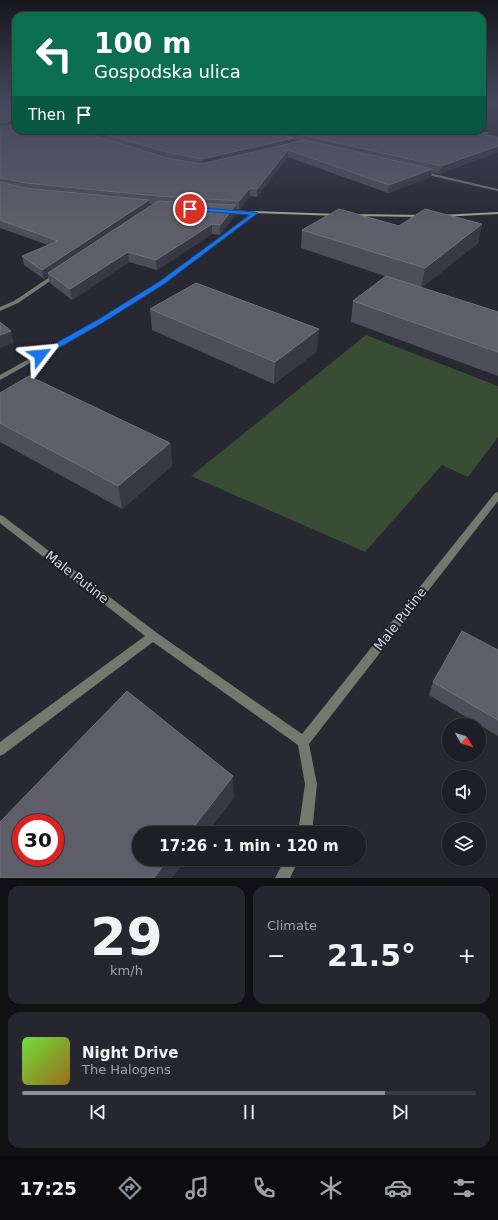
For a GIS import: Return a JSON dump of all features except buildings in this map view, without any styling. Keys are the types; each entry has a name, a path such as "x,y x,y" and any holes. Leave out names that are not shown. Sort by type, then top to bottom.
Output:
{"street":[{"path":"414,170 498,190"},
{"path":"221,211 429,216"},
{"path":"0,378 102,321 162,283 255,213"},
{"path":"437,216 498,213"},
{"path":"0,309 16,302 62,271"},
{"name":"Male Putine","path":"0,518 153,636 303,742 498,495"},
{"path":"0,750 153,636"},
{"path":"303,742 311,784 306,826"},
{"path":"282,878 288,866"}],"green space":[{"path":"366,335 498,386 498,437 468,477 442,465 365,552 191,476"}],"route":[{"path":"40,355 102,321 162,283 255,213 190,209"}]}
